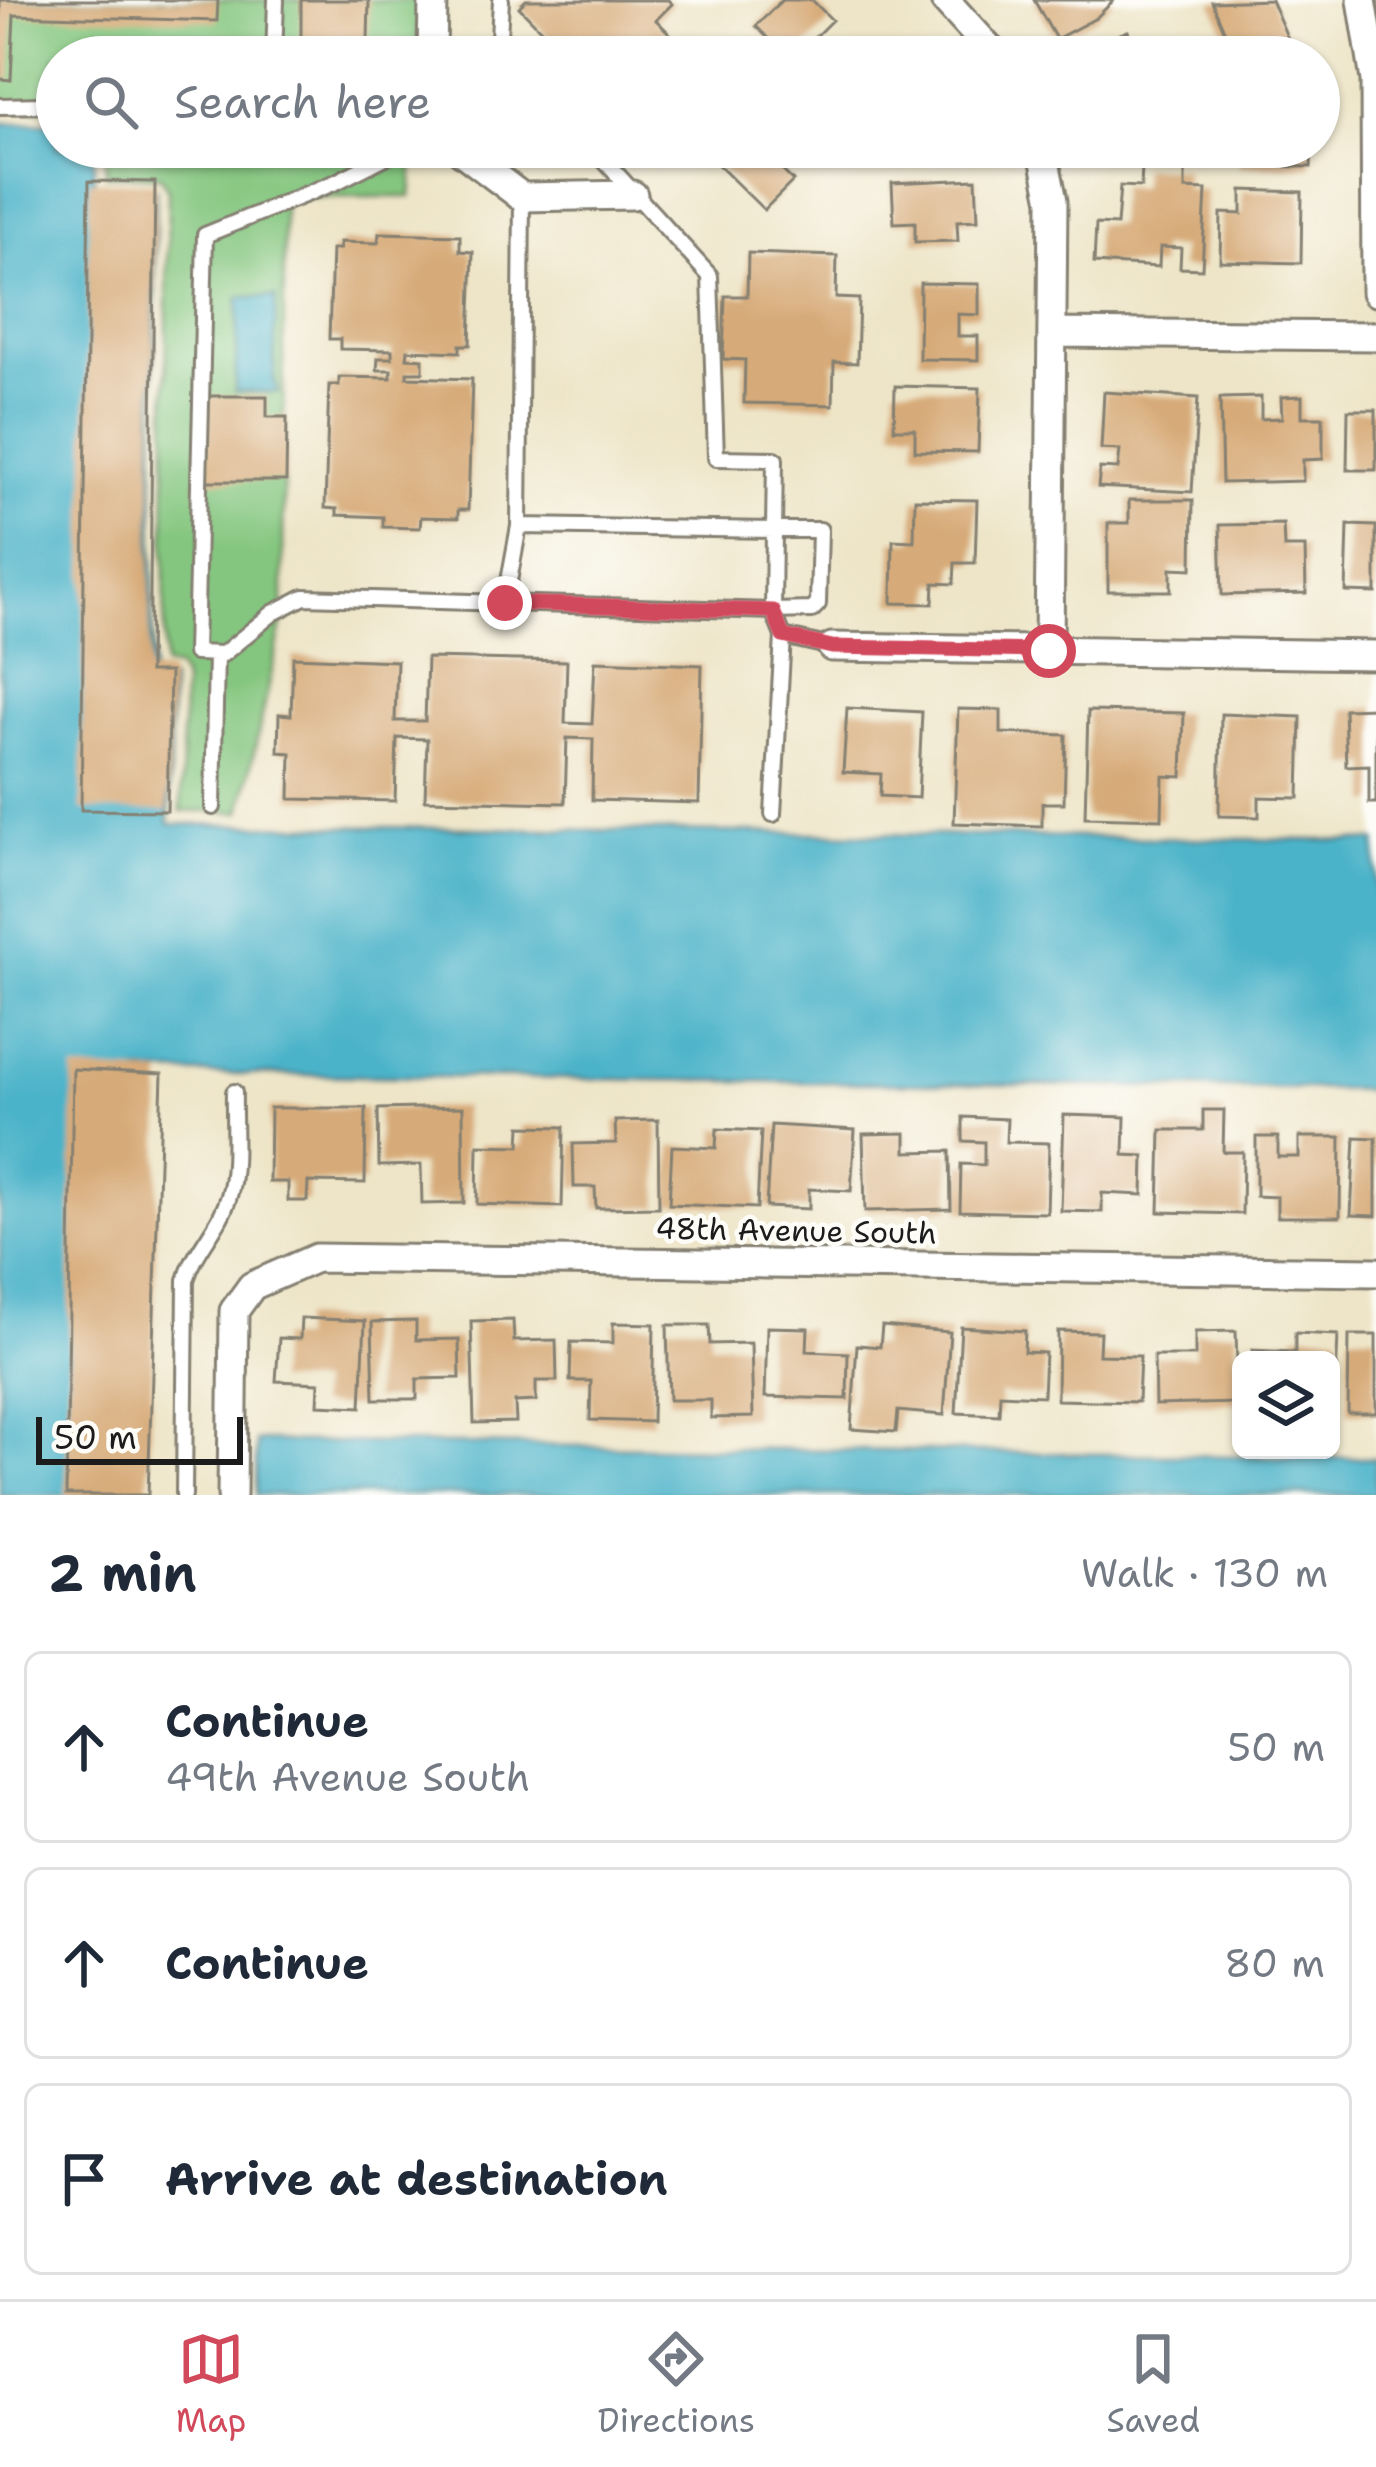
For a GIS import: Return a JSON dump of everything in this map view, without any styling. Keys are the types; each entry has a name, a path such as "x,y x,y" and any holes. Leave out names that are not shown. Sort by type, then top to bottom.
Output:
{"street":[{"path":"432,36 433,0"},
{"path":"945,0 978,36"},
{"path":"1362,0 1375,80 1376,292"},
{"path":"484,168 522,197 633,195"},
{"path":"1046,168 1053,201 1049,651"},
{"path":"1053,333 1376,336"},
{"path":"832,647 1376,655"},
{"name":"48th Avenue South","path":"232,1495 234,1311 252,1286 316,1258 1376,1272"}],"lane":[{"path":"275,36 277,0"},
{"path":"499,36 501,0"},
{"path":"0,106 36,105"},
{"path":"363,168 205,235 195,653 216,654 304,597 773,611 812,610 818,604 827,530 520,526"},
{"path":"610,168 710,276 716,458 775,459 773,611 783,636 773,814"},
{"path":"505,603 520,526 522,197"},
{"path":"783,636 832,647"},
{"path":"213,807 216,654"},
{"path":"184,1495 187,1280 230,1193 234,1092"}],"green space":[{"path":"0,0 418,0 418,36 36,36 36,109 0,110"},
{"path":"106,168 413,168 411,197 284,197 283,620 241,812 181,811 183,681 178,669 164,666 168,190 160,176 106,175"}],"water":[{"path":"0,123 36,123 36,168 94,168 94,188 156,190 152,679 171,680 169,824 1376,841 1376,1090 140,1073 139,1495 0,1495"},
{"path":"239,297 276,297 274,380 279,392 235,392"},
{"path":"256,1441 1376,1458 1376,1495 256,1495"}],"building":[{"path":"0,0 218,0 217,21 14,15 11,80 0,79"},
{"path":"301,0 369,0 368,36 301,36"},
{"path":"526,0 668,0 672,4 656,20 672,36 547,36 519,7"},
{"path":"782,0 812,0 832,20 816,36 766,36 756,26"},
{"path":"1034,0 1114,0 1096,18 1054,36"},
{"path":"1271,0 1287,36 1227,36 1212,2"},
{"path":"721,168 780,168 793,181 764,210"},
{"path":"1142,168 1164,168 1185,169 1185,189 1206,190 1202,269 1180,268 1181,248 1160,247 1159,267 1094,263 1096,224 1117,225 1120,186 1141,187"},
{"path":"976,179 978,220 957,221 958,241 915,242 915,222 894,223 892,183"},
{"path":"89,181 155,182 149,672 170,672 167,811 81,810"},
{"path":"1242,190 1302,192 1301,263 1220,261 1221,213 1242,214"},
{"path":"379,233 460,235 460,251 473,252 470,345 460,345 460,352 408,350 407,358 423,359 423,372 407,372 407,377 472,379 468,510 458,510 458,518 421,517 420,528 383,527 383,517 337,515 337,509 325,508 329,385 339,385 339,377 391,378 391,370 377,370 378,358 392,358 392,350 340,349 340,339 329,339 332,249 340,249 340,242 378,243"},
{"path":"748,253 837,256 836,298 859,299 857,363 834,362 833,405 744,403 745,360 723,359 725,296 747,296"},
{"path":"920,283 979,284 979,315 958,314 958,336 978,336 978,360 919,359"},
{"path":"895,386 980,388 978,452 915,451 915,429 894,429"},
{"path":"1104,392 1198,398 1192,492 1098,487 1100,468 1118,469 1120,450 1101,449"},
{"path":"208,396 267,396 267,417 287,417 286,481 207,481"},
{"path":"1302,396 1302,417 1323,417 1323,459 1303,460 1303,481 1222,483 1220,398 1261,397 1261,419 1282,418 1281,397"},
{"path":"1348,410 1376,410 1376,470 1347,470"},
{"path":"915,499 977,500 975,563 955,563 954,584 934,583 933,604 892,603 893,540 914,541"},
{"path":"1129,500 1193,500 1192,569 1171,568 1171,591 1108,591 1108,523 1129,523"},
{"path":"1283,524 1284,547 1305,547 1306,593 1222,595 1220,525"},
{"path":"1348,525 1376,526 1376,593 1346,592"},
{"path":"293,657 397,661 395,721 425,721 427,658 567,661 565,723 592,724 595,661 702,665 699,803 592,800 593,739 567,738 565,803 425,800 427,739 397,738 395,801 290,799 291,753 278,752 279,714 291,715"},
{"path":"847,708 922,712 918,798 880,796 881,774 843,772"},
{"path":"1376,708 1376,803 1369,803 1369,765 1346,766 1344,709"},
{"path":"958,709 1001,710 1001,733 1066,735 1064,803 1042,803 1042,826 954,823"},
{"path":"1088,711 1184,713 1182,777 1163,776 1162,819 1085,817"},
{"path":"1221,714 1301,717 1299,798 1259,797 1259,817 1219,816"},
{"path":"73,1069 162,1074 148,1495 66,1495"},
{"path":"463,1107 464,1203 422,1204 421,1165 379,1166 378,1109"},
{"path":"270,1108 366,1108 365,1183 308,1182 307,1201 288,1201 288,1182 269,1182"},
{"path":"1203,1110 1224,1110 1223,1152 1243,1152 1242,1214 1159,1212 1161,1130 1203,1130"},
{"path":"1064,1115 1125,1117 1124,1155 1144,1156 1143,1195 1102,1193 1102,1212 1061,1211"},
{"path":"963,1117 1007,1119 1006,1142 1049,1143 1047,1213 960,1211 961,1164 984,1165 984,1142 963,1141"},
{"path":"658,1120 659,1207 596,1208 595,1187 574,1187 573,1144 616,1143 615,1121"},
{"path":"771,1125 855,1130 851,1191 809,1189 809,1209 766,1207"},
{"path":"521,1126 564,1127 562,1207 477,1204 478,1145 520,1146"},
{"path":"717,1129 761,1131 757,1208 669,1204 672,1146 716,1148"},
{"path":"906,1133 906,1152 950,1151 951,1209 865,1211 863,1134"},
{"path":"1256,1137 1278,1137 1278,1157 1299,1157 1299,1137 1341,1137 1340,1217 1277,1217 1277,1197 1256,1196"},
{"path":"1355,1137 1376,1138 1376,1216 1351,1215"},
{"path":"301,1318 365,1321 361,1407 318,1405 319,1383 276,1381 279,1338 300,1339"},
{"path":"513,1320 514,1341 556,1340 557,1381 536,1381 536,1401 515,1402 516,1422 474,1423 471,1321"},
{"path":"416,1321 416,1340 459,1339 460,1378 417,1379 417,1399 374,1399 372,1322"},
{"path":"613,1323 654,1324 652,1422 590,1420 591,1381 570,1381 571,1342 613,1343"},
{"path":"667,1325 709,1325 710,1344 751,1343 753,1417 711,1418 711,1400 669,1400"},
{"path":"882,1326 950,1332 944,1415 898,1411 896,1432 851,1429 857,1345 880,1347"},
{"path":"767,1327 808,1328 807,1351 848,1353 847,1399 765,1397"},
{"path":"961,1327 1025,1331 1024,1352 1045,1353 1043,1396 1000,1394 999,1415 956,1413"},
{"path":"1058,1331 1100,1332 1099,1355 1140,1356 1138,1402 1057,1400"},
{"path":"1236,1331 1232,1403 1155,1405 1154,1356 1195,1356 1195,1332"},
{"path":"1295,1333 1338,1335 1337,1351 1295,1351"},
{"path":"1349,1335 1376,1335 1376,1413 1348,1413"}],"route":[{"path":"505,603 773,611 783,636 832,647 1049,651"}]}
